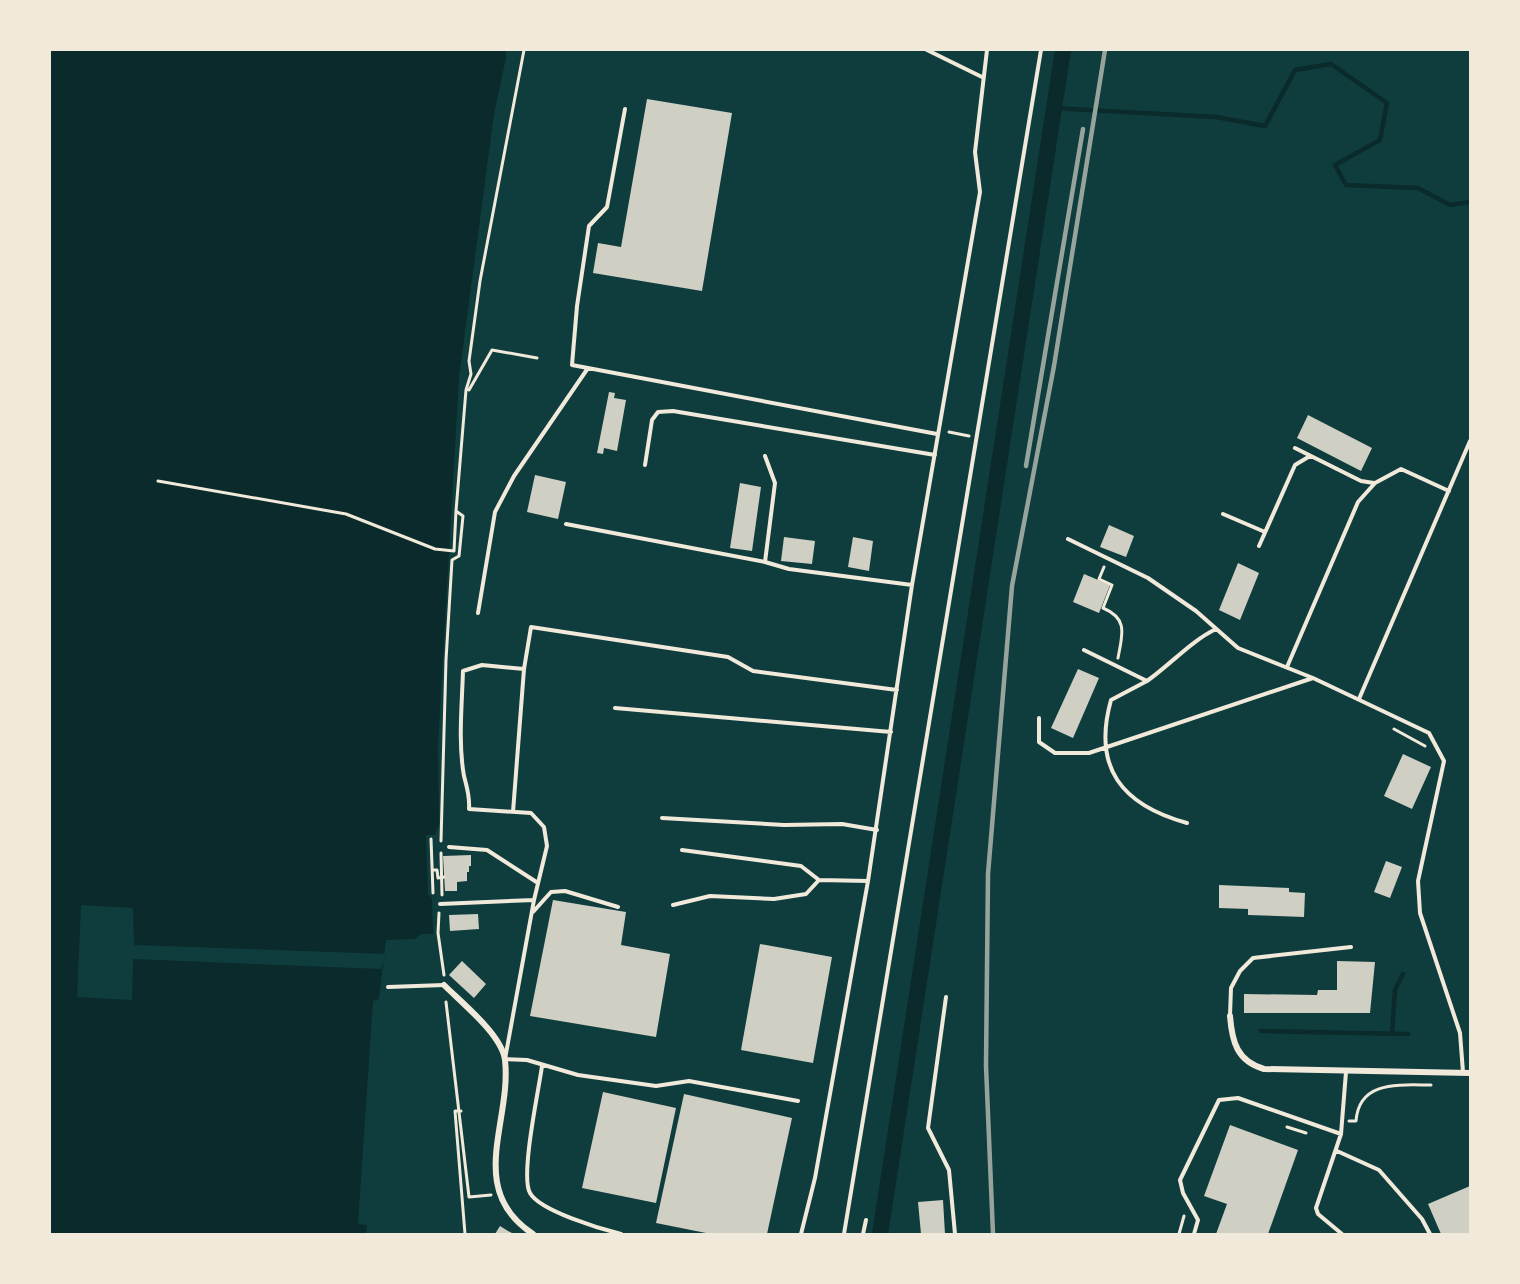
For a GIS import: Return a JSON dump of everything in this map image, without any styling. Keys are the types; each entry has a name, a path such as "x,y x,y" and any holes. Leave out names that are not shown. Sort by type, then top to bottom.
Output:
{"street":[{"path":"444,986 496,1038 505,1059 497,1133 499,1195 510,1215 533,1234"},
{"path":"1230,1016 1235,1048 1254,1065 1274,1070 1467,1073"}],"lane":[{"path":"927,50 982,77"},
{"path":"801,1234 815,1178 877,830 912,585 980,192 975,152 982,77 987,50"},
{"path":"844,1234 1041,50"},
{"path":"625,109 608,207 589,226 577,306 572,365 938,433"},
{"path":"478,613 495,512 514,476 588,369"},
{"path":"645,465 652,420 658,412 673,411 935,455"},
{"path":"1359,699 1470,441"},
{"path":"1295,448 1361,481 1375,483"},
{"path":"765,456 775,483 765,562"},
{"path":"1259,546 1295,465 1310,456"},
{"path":"1287,667 1358,502 1375,483 1401,470 1449,491"},
{"path":"1223,514 1265,532"},
{"path":"566,524 765,562 789,569 912,585"},
{"path":"1068,539 1148,578 1238,648 1314,678 1429,733 1444,761 1418,881 1420,913 1460,1033 1467,1073"},
{"path":"513,812 524,669 531,627 728,657 753,671 897,690"},
{"path":"1187,823 1134,801 1116,782 1104,726 1111,700 1147,681 1172,663 1203,635 1216,629"},
{"path":"1084,650 1147,681"},
{"path":"524,669 482,665 463,671 464,777 470,791 469,809 531,813 544,827 547,846 534,900 505,1059 526,1060 578,1076 656,1086 689,1081 798,1101"},
{"path":"1039,718 1039,742 1055,753 1089,753 1314,678"},
{"path":"615,708 891,732"},
{"path":"662,818 784,825 842,824 877,830"},
{"path":"449,847 487,850 538,884"},
{"path":"682,850 801,866 819,880 868,881"},
{"path":"673,905 710,896 774,899 806,894 819,880"},
{"path":"532,912 550,892 565,891 618,907"},
{"path":"440,904 534,900"},
{"path":"1230,1016 1231,988 1240,971 1253,958 1351,947"},
{"path":"388,987 444,986"},
{"path":"945,997 928,1128 949,1170 955,1234"},
{"path":"542,1066 529,1153 526,1184 529,1193 535,1200 557,1211 621,1234"},
{"path":"1342,1234 1316,1210 1341,1134 1346,1072"},
{"path":"1194,1234 1198,1220 1183,1193 1180,1180 1219,1100 1238,1098 1341,1134"},
{"path":"1336,1151 1379,1170 1422,1219 1430,1234"},
{"path":"863,1234 866,1220"}],"path":[{"path":"158,481 346,514 435,549 454,551 467,389 471,374 469,362 480,281 524,50"},
{"path":"467,389 469,390 492,350 537,358"},
{"path":"938,433 977,437"},
{"path":"456,511 463,516 459,556 452,560 448,620 443,878 438,933 461,1111 469,1197 499,1195"},
{"path":"1112,568 1105,565 1099,579 1112,585 1103,609 1115,614 1121,624 1121,644 1115,665"},
{"path":"431,839 433,892"},
{"path":"432,870 437,870 438,878 443,878"},
{"path":"461,1111 455,1111 465,1234"}],"water":[{"path":"50,50 506,50 494,114 459,377 438,745 439,824 435,835 426,835 428,894 432,898 433,934 421,934 415,939 386,940 379,999 373,1001 358,1224 367,1225 366,1234 50,1234"}],"pier":[{"path":"81,905 133,908 134,945 386,954 381,969 133,959 132,1000 77,997"}],"building":[{"path":"647,99 732,113 702,291 593,273 598,243 621,247"},
{"path":"609,392 615,393 614,398 626,400 617,451 604,448 603,454 597,453"},
{"path":"1308,415 1372,448 1361,471 1297,438"},
{"path":"535,475 566,482 558,519 527,512"},
{"path":"740,483 761,487 752,551 730,548"},
{"path":"1109,525 1134,536 1126,557 1100,547"},
{"path":"784,537 815,541 812,564 781,561"},
{"path":"853,537 873,541 869,571 848,567"},
{"path":"1238,563 1259,573 1240,620 1219,610"},
{"path":"1084,574 1110,585 1099,613 1073,602"},
{"path":"1078,669 1099,678 1073,738 1051,728"},
{"path":"1403,754 1431,767 1412,809 1384,796"},
{"path":"471,855 467,881 457,882 457,891 445,891 443,856"},
{"path":"1386,861 1402,867 1390,898 1374,892"},
{"path":"1219,885 1289,888 1289,892 1305,893 1304,917 1248,915 1248,909 1219,908"},
{"path":"553,900 626,912 621,945 670,954 656,1037 530,1016"},
{"path":"478,914 479,929 450,931 449,915"},
{"path":"760,944 832,957 813,1063 741,1050"},
{"path":"462,961 486,984 474,998 449,975"},
{"path":"1337,961 1375,962 1370,1013 1244,1013 1244,994 1317,995 1318,990 1337,990"},
{"path":"603,1092 676,1108 656,1203 582,1188"},
{"path":"684,1094 792,1118 767,1234 711,1234 656,1223"},
{"path":"1230,1125 1298,1150 1268,1234 1216,1234 1227,1204 1204,1196"},
{"path":"1470,1186 1470,1234 1441,1234 1428,1204"},
{"path":"943,1200 945,1234 921,1234 918,1202"},
{"path":"500,1226 508,1231 514,1234 495,1234"}],"waterway":[{"path":"880,1234 1063,50"},
{"path":"1052,108 1216,117 1265,126 1295,70 1331,64 1387,103 1380,140 1335,165 1346,185 1418,188 1450,205 1470,202"},
{"path":"1392,1033 1395,990 1403,974"},
{"path":"1261,1031 1408,1034"}],"railway":[{"path":"993,1234 986,1066 988,874 1012,586 1054,366 1105,50"},
{"path":"1026,466 1083,129"}]}
